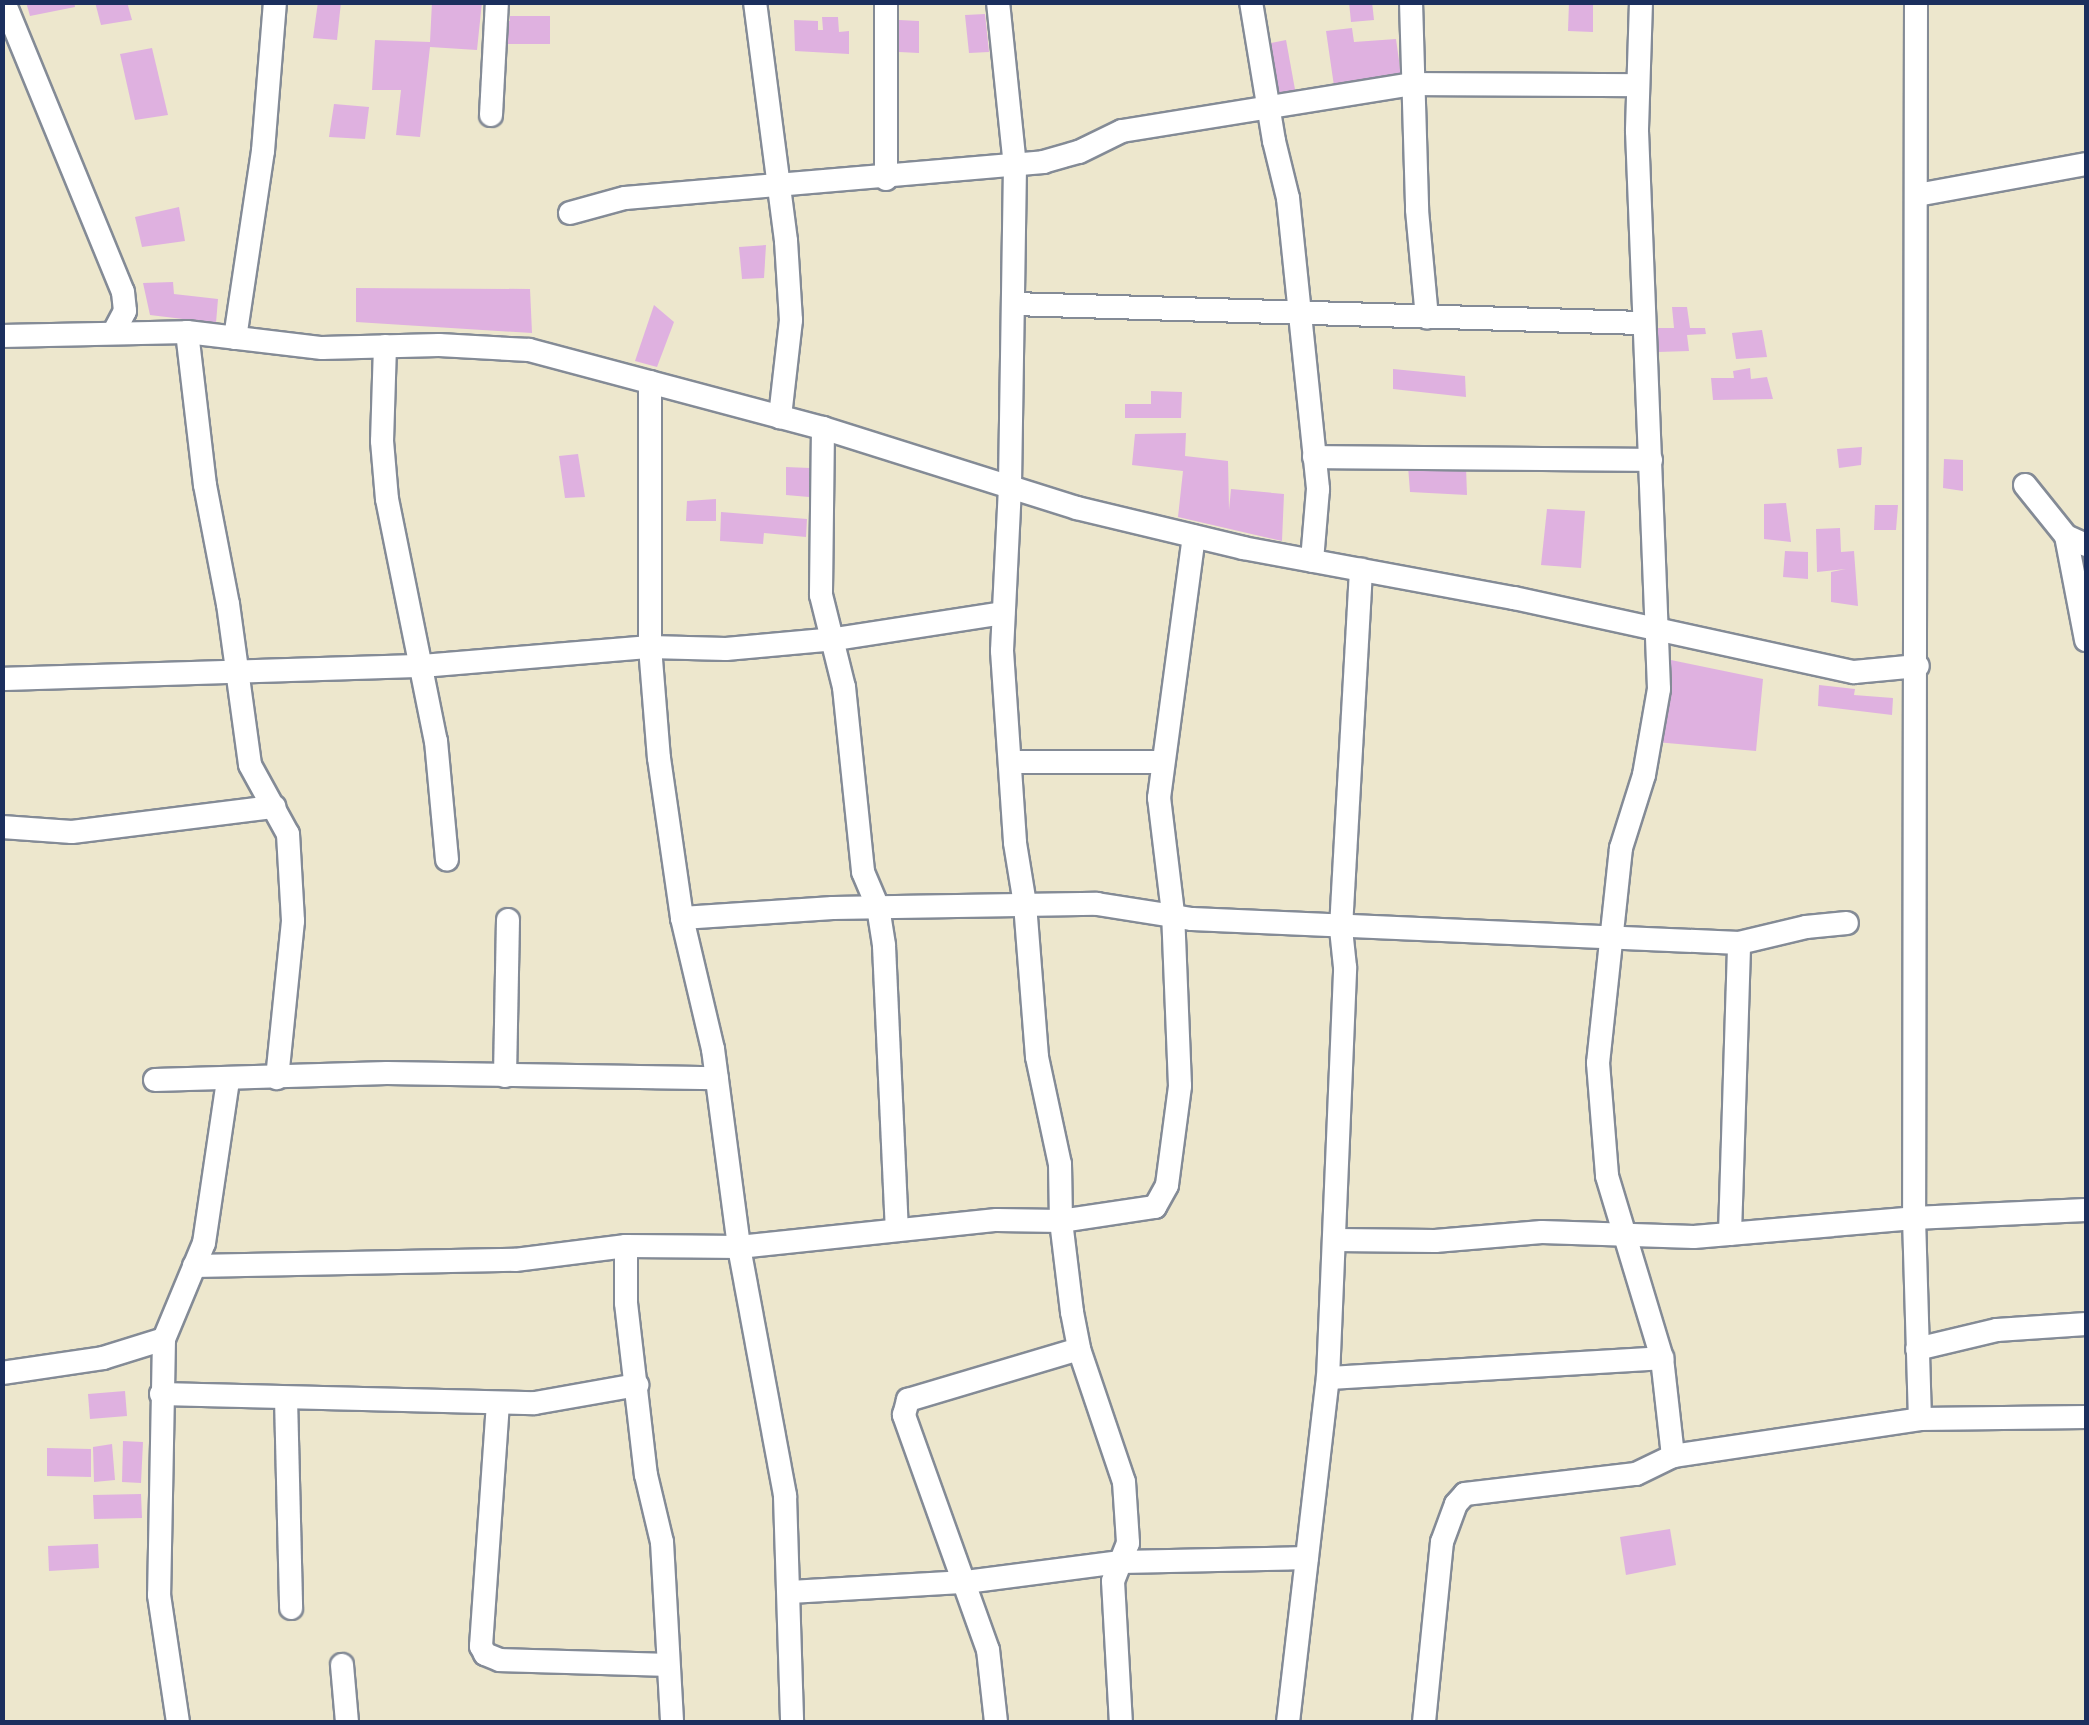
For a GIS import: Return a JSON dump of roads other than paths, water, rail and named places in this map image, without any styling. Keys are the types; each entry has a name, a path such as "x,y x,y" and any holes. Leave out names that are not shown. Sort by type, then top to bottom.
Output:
{"street":[{"path":"4,2 123,292 125,311 114,332"},
{"path":"234,338 262,151 276,2"},
{"path":"491,115 498,2"},
{"path":"755,2 791,320 780,417"},
{"path":"886,2 886,179"},
{"path":"998,2 1015,166 1010,487 1003,613 1015,843 1025,904 1037,1056 1060,1164 1061,1221 1079,1349 1124,1482 1128,1542 1113,1581 1120,1722"},
{"path":"1252,2 1288,198 1318,489 1312,561"},
{"path":"1411,2 1417,210 1427,318"},
{"path":"1641,2 1638,85 1643,323 1658,689 1644,774 1620,848 1598,1063 1607,1176 1662,1358 1673,1456"},
{"path":"1916,2 1918,666 1914,1218 1920,1420"},
{"path":"570,213 625,198 778,182 886,179 1015,166 1079,152 1122,131 1413,84 1638,85"},
{"path":"1917,194 2086,164"},
{"path":"1013,304 1643,323"},
{"path":"187,332 205,485 250,765 288,834 293,922 276,1078"},
{"path":"2,336 187,332 322,348 530,350 823,428 1010,487 1194,536 1854,672 1918,666"},
{"path":"385,346 382,441 387,499 436,742 447,860"},
{"path":"650,382 650,647 659,758 682,918 717,1078 739,1247 785,1496 792,1722"},
{"path":"823,428 821,595 836,639 863,872 878,907 884,946 898,1229"},
{"path":"1314,457 1651,460"},
{"path":"2025,486 2076,541 2086,640"},
{"path":"194,1266 516,1260 626,1246 739,1247 998,1220 1061,1221 1155,1208 1168,1185 1180,1086 1173,913 1163,853 1162,762 1194,536"},
{"path":"1288,1722 1328,1378 1345,967 1341,928 1361,570"},
{"path":"2,679 422,666 650,647 726,648 836,639 1003,613"},
{"path":"1012,762 1162,762"},
{"path":"2,826 72,832 274,807"},
{"path":"682,918 878,907 1098,904 1192,919 1739,944 1806,926 1847,922"},
{"path":"505,1076 508,920"},
{"path":"1730,1234 1739,944"},
{"path":"155,1080 387,1073 717,1078"},
{"path":"178,1722 159,1595 164,1339 204,1243 228,1080"},
{"path":"1335,1240 1435,1241 1542,1232 1730,1234 1914,1218 2086,1210"},
{"path":"626,1246 626,1303 646,1474 662,1542 672,1722"},
{"path":"1917,1349 1997,1330 2086,1324"},
{"path":"2,1373 103,1358 164,1339"},
{"path":"996,1722 988,1650 904,1415 908,1400 1079,1349"},
{"path":"1328,1378 1662,1358"},
{"path":"162,1394 535,1404 637,1386"},
{"path":"286,1398 291,1608"},
{"path":"498,1403 480,1646 485,1654 500,1660 668,1666"},
{"path":"1424,1722 1442,1542 1456,1504 1465,1494 1636,1474 1673,1456 1920,1420 2086,1418"},
{"path":"790,1592 966,1582 1121,1562 1307,1558"},
{"path":"342,1666 347,1722"}]}
